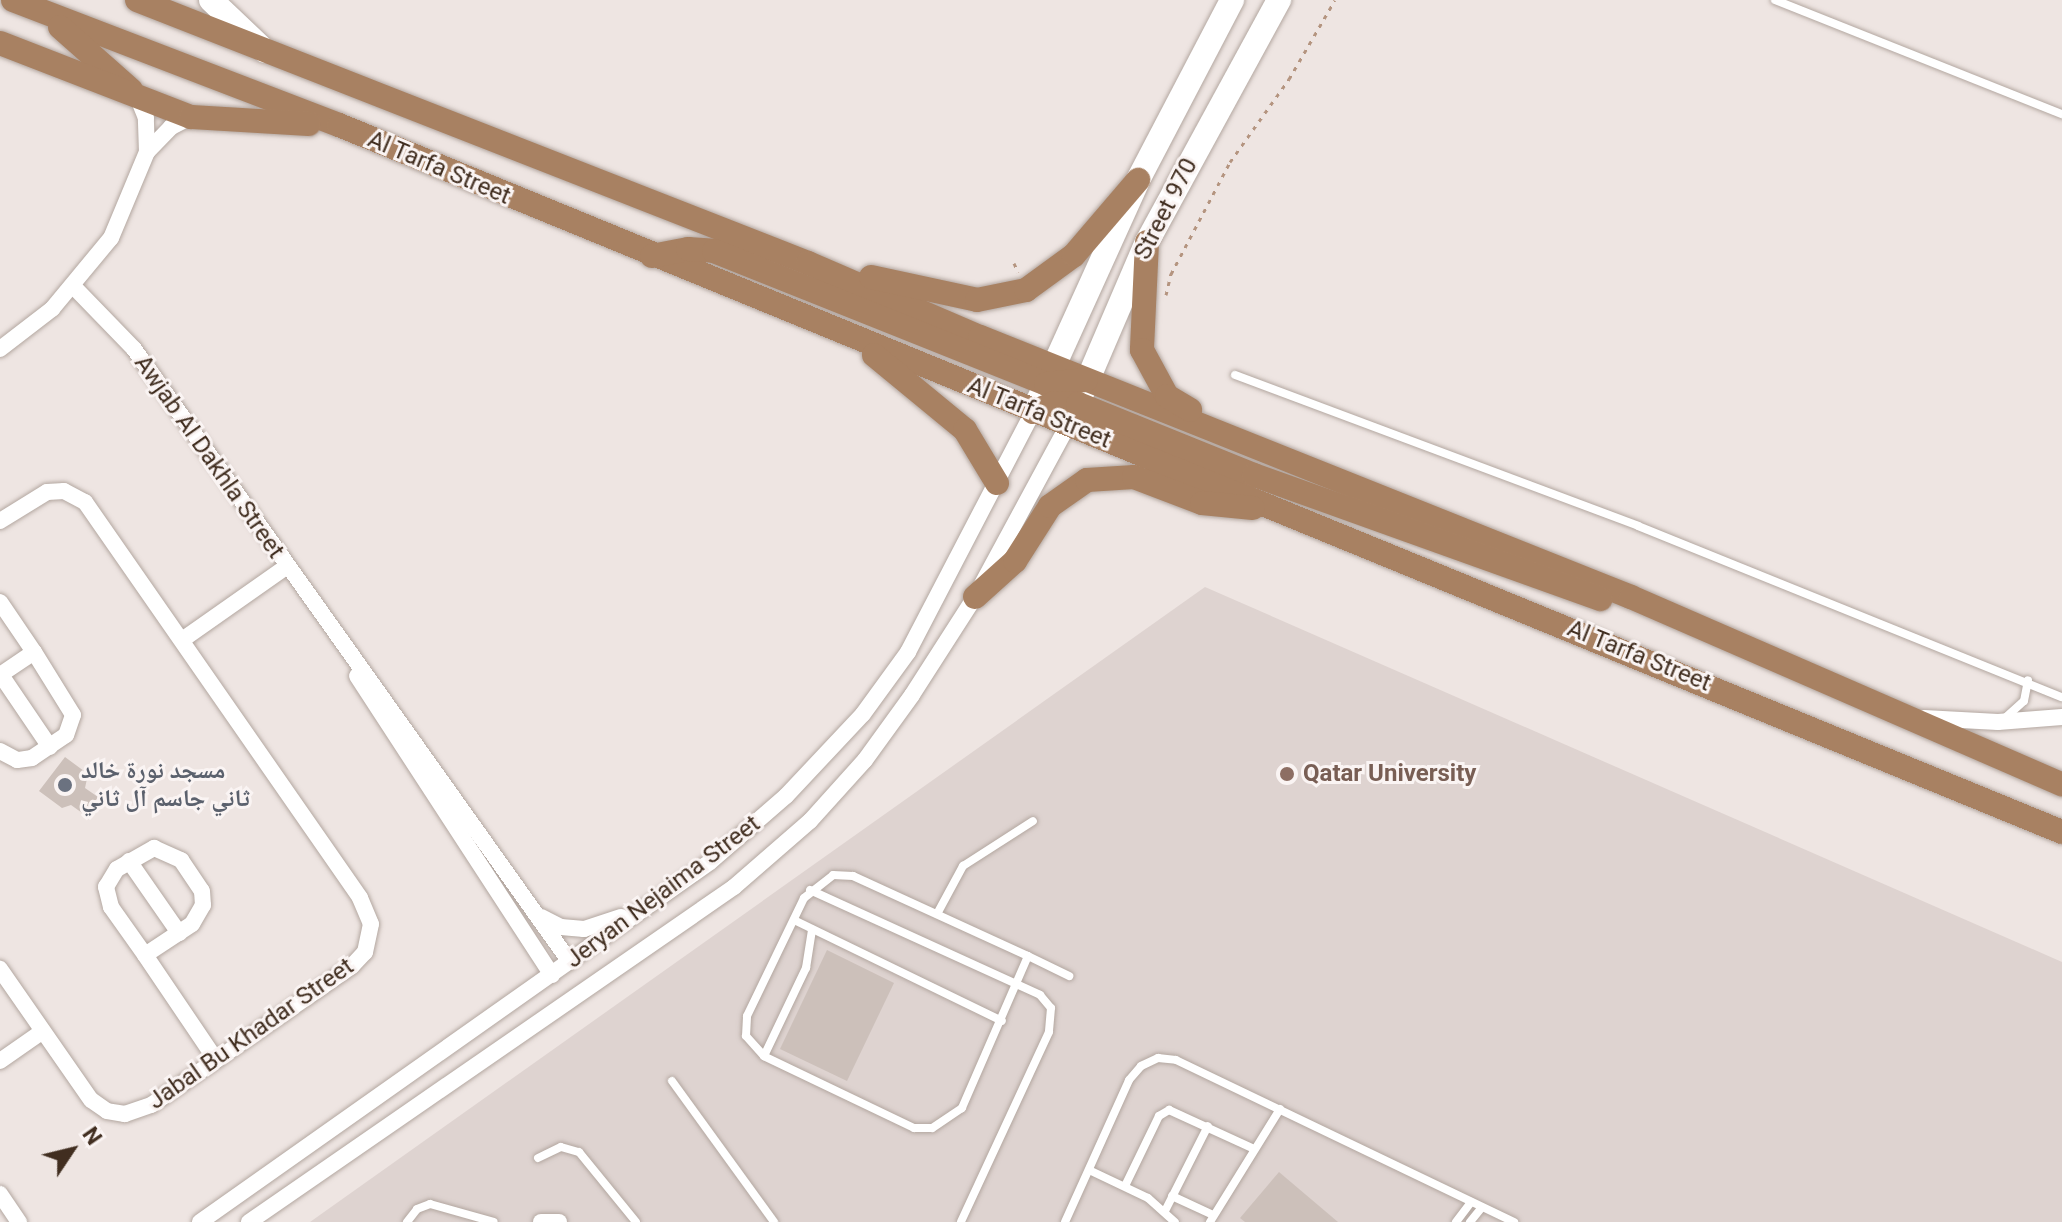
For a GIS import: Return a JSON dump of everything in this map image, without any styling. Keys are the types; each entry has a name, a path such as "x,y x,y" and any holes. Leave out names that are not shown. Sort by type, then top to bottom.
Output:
{"main road":[{"name":"Al Tarfa Street","path":"137,0 808,263 1050,375"},
{"name":"Al Tarfa Street","path":"211,0 265,51"},
{"name":"Street 970","path":"1033,412 1138,180 1232,0"},
{"name":"Al Tarfa Street","path":"25,4 339,125 1033,412"},
{"path":"25,4 94,52 137,96"},
{"name":"Street 970","path":"1073,414 1147,242 1281,4"},
{"path":"0,43 191,117 339,125"},
{"path":"808,263 947,297 1004,298 1049,277 1138,180"},
{"path":"1147,242 1142,350 1167,396 1205,427"},
{"path":"652,256 688,249 714,251 1070,385 1088,379"},
{"path":"846,334 965,430 997,483"},
{"name":"Al Tarfa Street","path":"1088,379 1631,597 2062,784"},
{"path":"1033,412 1054,403 1073,414 1254,475 1573,592 1601,599 1631,597"},
{"name":"Al Tarfa Street","path":"1073,414 1264,506 2062,832"},
{"path":"975,597 1015,561 1050,506 1087,480 1134,477 1216,506 1264,506"}],"street":[{"path":"137,96 146,118 147,152"},
{"path":"0,349 74,287 111,238 147,152 162,134 191,117"},
{"name":"Awjab Al Dakhla Street","path":"74,287 134,349 335,636 570,962"},
{"name":"Jeryan Nejaima Street","path":"200,1222 710,862 813,770 886,683 947,585 1033,412"},
{"name":"Jeryan Nejaima Street","path":"249,1222 593,987 769,859 865,760 975,597 1073,414"},
{"name":"Jabal Bu Khadar Street","path":"0,521 47,492 79,497 360,898 371,924 365,952 352,966 143,1109 116,1113 91,1100 0,969"},
{"path":"182,640 286,567"},
{"path":"0,602 73,715 66,735 24,760 0,751"},
{"name":"Awjab Al Dakhla Street","path":"335,636 385,721 552,975"},
{"path":"34,652 0,675 50,747"},
{"path":"1911,717 1998,722 2062,717"},
{"path":"145,955 179,933 201,912 198,884 169,850 146,850 129,861 112,874 106,894 145,955 216,1060"},
{"path":"129,861 179,933"},
{"path":"534,912 561,927 595,928 616,919 680,873 710,862"},
{"path":"0,1061 43,1031"},
{"path":"0,1194 19,1222"},
{"path":"541,1222 559,1222"}],"lane":[{"path":"1775,0 2062,114"},
{"path":"1235,375 2028,680 2062,697"},
{"path":"1998,722 2024,701 2028,680"},
{"path":"937,914 963,866 1033,821"},
{"path":"1028,956 962,1108 932,1128 914,1128 764,1056 749,1042 746,1023 794,920 810,890 826,878 846,875 937,914 1028,956 1069,976"},
{"path":"810,890 1017,984 1046,1001 1052,1024 961,1222"},
{"path":"794,920 1002,1021"},
{"path":"764,1056 806,968 812,929"},
{"path":"1065,1222 1129,1080 1141,1066 1158,1058 1176,1060 1514,1222"},
{"path":"672,1081 774,1222"},
{"path":"1172,1196 1211,1219 1252,1148 1280,1109"},
{"path":"1125,1186 1164,1112 1176,1110 1252,1148"},
{"path":"1165,1211 1208,1126"},
{"path":"538,1158 561,1147 579,1152 636,1222"},
{"path":"1089,1170 1125,1186 1165,1211 1175,1222"},
{"path":"1456,1222 1471,1202"},
{"path":"407,1222 417,1209 430,1204 494,1222"},
{"path":"1470,1222 1482,1207"}],"path":[{"path":"1165,299 1171,274 1230,162 1289,79 1335,0"}],"shaded area":[{"name":"Qatar University","path":"1205,587 2062,962 2062,1222 310,1222"}],"building":[{"name":"مسجد نورة خالد ثاني جاسم آل ثاني","path":"65,757 88,774 85,788 98,797 85,815 71,805 62,808 39,791"},
{"path":"827,950 894,983 847,1081 780,1049"},
{"path":"1279,1172 1338,1222 1245,1222 1240,1218"}],"place":[{"name":"Qatar University","path":"1287,774"},
{"name":"مسجد نورة خالد ثاني جاسم آل ثاني","path":"65,785"}]}
